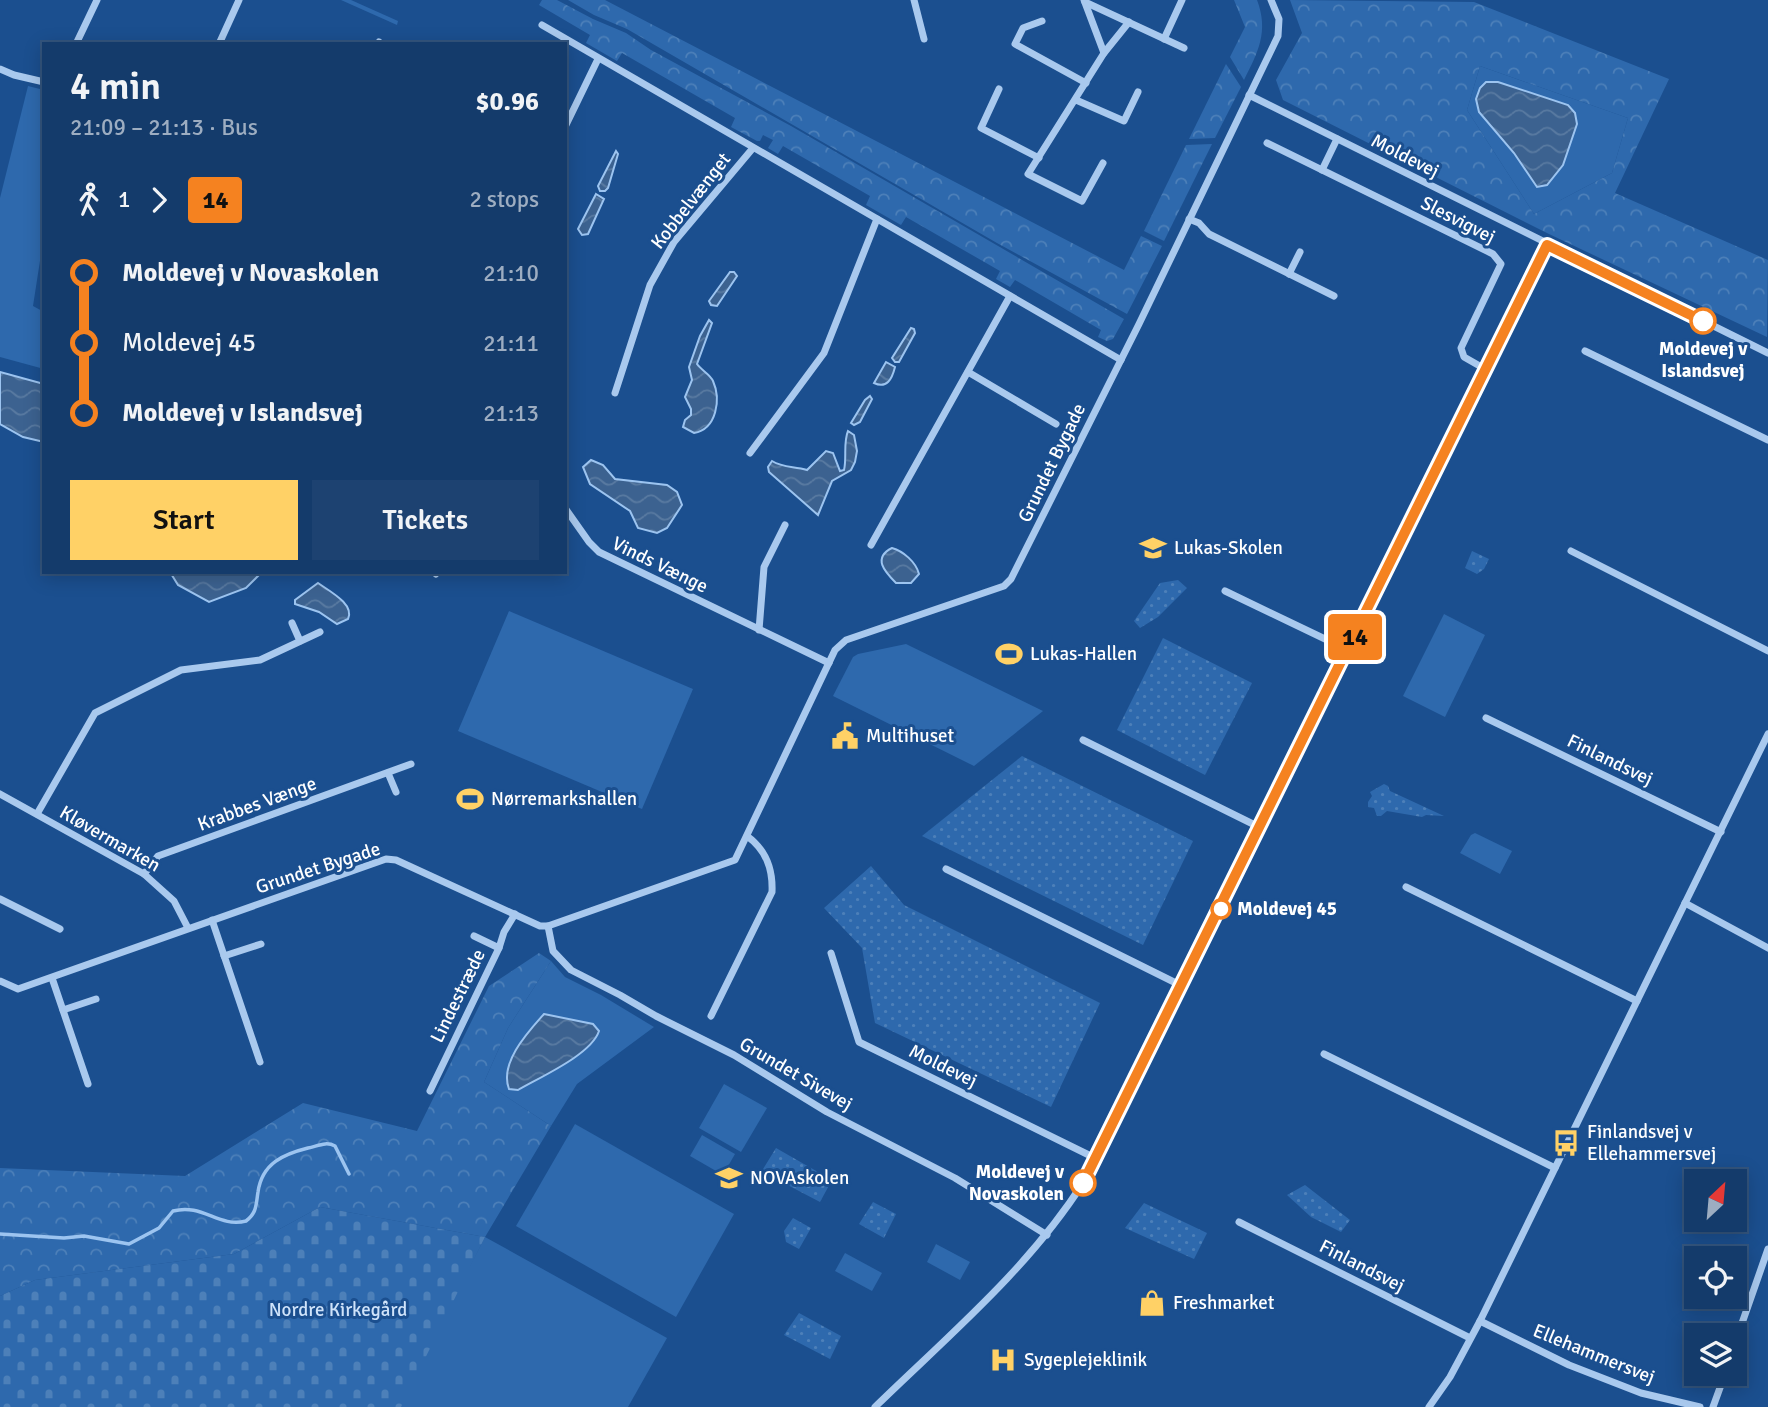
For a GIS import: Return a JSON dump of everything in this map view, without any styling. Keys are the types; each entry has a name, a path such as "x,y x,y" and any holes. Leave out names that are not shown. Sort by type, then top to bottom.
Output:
{"street":[{"path":"77,42 97,0"},
{"path":"220,42 239,0"},
{"path":"915,0 924,39"},
{"path":"1164,39 1182,0"},
{"name":"Grundet Bygade","path":"0,981 18,989 386,859 408,865 540,926 548,926 735,860 835,650 846,640 1003,586 1011,579 1278,36 1279,19 1271,0"},
{"path":"1085,1 1184,48"},
{"path":"1085,1 1104,53"},
{"path":"1042,21 1023,28 1015,44 1086,83"},
{"path":"1103,163 1082,201 1028,174 1104,53 1129,22"},
{"name":"Kobbelvænget","path":"541,25 1121,360"},
{"path":"567,123 598,58"},
{"path":"0,69 42,82"},
{"path":"999,89 981,128 1039,158"},
{"path":"1076,100 1124,121 1138,92"},
{"name":"Moldevej","path":"1249,95 1768,353"},
{"path":"1322,170 1338,139"},
{"name":"Slesvigvej","path":"1267,143 1493,254 1501,264 1461,348 1464,357 1485,369"},
{"name":"Kobbelvænget","path":"615,393 650,285 674,242 753,148"},
{"path":"750,453 824,354 877,219"},
{"path":"1189,219 1199,223 1209,234 1334,296"},
{"path":"1430,481 1547,245"},
{"path":"1289,274 1300,253"},
{"path":"871,545 1010,296"},
{"path":"1585,351 1768,440"},
{"path":"968,372 1056,424"},
{"name":"Vinds Vænge","path":"567,511 598,552 829,663"},
{"path":"876,1407 980,1306 1047,1235 1077,1194 1097,1159 1414,514"},
{"path":"759,630 764,567 785,525"},
{"path":"1571,551 1768,650"},
{"path":"1225,591 1348,650"},
{"path":"292,623 300,641"},
{"path":"37,814 95,712 181,670 260,660 320,632"},
{"name":"Finlandsvej","path":"1486,718 1720,832"},
{"path":"1429,1407 1450,1377 1480,1321 1768,734"},
{"path":"1083,740 1261,828"},
{"name":"Krabbes Vænge","path":"144,874 158,856 411,764"},
{"path":"388,772 396,792"},
{"name":"Kløvermarken","path":"0,794 144,874 174,901 188,928"},
{"path":"711,1016 772,892 770,865 764,852 747,836"},
{"path":"946,869 1182,986"},
{"path":"1406,887 1637,1001"},
{"path":"0,899 60,929"},
{"path":"1685,903 1768,948"},
{"name":"Lindestræde","path":"430,1091 499,948 504,932 515,914"},
{"path":"212,920 260,1062"},
{"name":"Grundet Sivevej","path":"548,926 553,951 571,970 734,1055 827,1112 955,1178 1047,1235"},
{"path":"474,936 499,948"},
{"path":"224,956 261,944"},
{"name":"Moldevej","path":"831,953 859,1042 1097,1159"},
{"path":"52,978 88,1084"},
{"path":"63,1010 96,999"},
{"path":"1324,1054 1555,1168"},
{"name":"Finlandsvej","path":"1239,1222 1470,1338"},
{"path":"1742,1323 1768,1249"},
{"name":"Ellehammersvej","path":"1480,1321 1569,1364 1641,1393 1700,1407"},
{"path":"1713,1407 1720,1386"}],"green space":[{"path":"341,0 351,0 398,21 397,25"},
{"path":"542,0 557,0 626,33 651,50 791,126 1124,319 1113,339 1107,341 1098,337 1101,330 1015,280 1010,287 996,279 1000,271 906,217 901,225 866,205 870,196 783,146 778,154 768,148 773,140 763,135 760,141 757,141 731,127 735,118 622,53 617,61 586,43 590,35 539,5"},
{"path":"568,0 605,0 1124,270 1141,236 1162,246 1127,314 997,243 627,29"},
{"path":"1234,0 1257,0 1262,22 1260,42 1244,80 1230,57 1245,27"},
{"path":"1290,0 1474,2 1669,79 1615,193 1768,260 1767,337 1549,234 1283,100 1276,80 1302,33","holes":["1480,66 1628,118 1612,173 1534,214 1467,110"]},
{"path":"1226,64 1241,87 1215,138 1189,139"},
{"path":"1480,66 1628,118 1612,173 1534,214 1467,110"},
{"path":"28,86 42,90 42,248 33,306 42,311 42,368 0,357 0,198"},
{"path":"1212,144 1164,241 1144,231 1186,145"},
{"path":"1472,551 1489,559 1484,569 1477,574 1465,568"},
{"path":"1178,580 1187,588 1158,617 1140,628 1134,621 1160,583"},
{"path":"509,611 693,689 642,809 458,731"},
{"path":"1444,614 1485,635 1445,717 1403,696"},
{"path":"1163,638 1252,683 1205,775 1117,730"},
{"path":"906,644 1043,711 974,766 833,696 853,657"},
{"path":"1022,756 1193,841 1143,945 922,836"},
{"path":"1384,784 1390,791 1444,816 1422,817 1387,811 1377,816 1374,808 1368,807 1372,796 1370,792"},
{"path":"1475,833 1512,851 1500,874 1460,853"},
{"path":"871,866 904,905 1100,1003 1051,1107 875,1023 862,948 824,908"},
{"path":"539,953 551,961 508,1028 484,1082 551,1126 485,1237 320,1207 234,1254 35,1280 0,1296 0,1168 185,1176 303,1103 417,1131 489,986"},
{"path":"551,961 565,977 654,1027 577,1084 551,1126 484,1082 508,1028"},
{"path":"724,1084 767,1108 741,1152 699,1128"},
{"path":"575,1124 734,1214 676,1317 516,1226"},
{"path":"702,1135 735,1154 723,1175 690,1156"},
{"path":"776,1148 832,1180 820,1202 776,1179 771,1181 760,1174"},
{"path":"1305,1185 1350,1220 1341,1232 1311,1217 1287,1195"},
{"path":"873,1202 896,1214 884,1238 859,1224"},
{"path":"1144,1203 1207,1233 1194,1259 1125,1228"},
{"name":"Nordre Kirkegård","path":"320,1207 485,1237 401,1407 0,1407 0,1296 35,1280 234,1254"},
{"path":"793,1218 811,1228 799,1249 786,1242 784,1231"},
{"path":"485,1237 667,1338 628,1407 397,1407"},
{"path":"936,1244 970,1262 960,1280 927,1262"},
{"path":"845,1253 882,1273 872,1291 835,1271"},
{"path":"799,1313 841,1336 830,1359 784,1335"}],"water":[{"path":"1486,82 1498,82 1568,105 1575,113 1577,124 1563,165 1547,185 1537,187 1514,153 1479,112 1476,99 1480,88"},
{"path":"616,151 618,154 608,188 600,191 598,186"},
{"path":"596,194 604,199 588,234 582,235 578,229"},
{"path":"730,272 737,276 717,306 711,305 709,301"},
{"path":"709,320 712,323 697,364 713,381 717,404 708,426 694,433 683,427 685,420 691,415 685,397 692,380 689,367"},
{"path":"911,328 915,333 899,362 895,362 892,358"},
{"path":"886,362 895,367 890,379 882,385 874,383"},
{"path":"0,372 42,383 42,442 23,437 0,424"},
{"path":"870,396 872,399 860,422 854,425 851,423"},
{"path":"848,431 854,435 857,451 855,462 851,470 832,481 818,515 769,472 768,467 772,461 807,470 826,451 833,453 840,471 844,470"},
{"path":"591,460 603,465 615,479 667,485 677,492 682,505 667,528 657,533 638,528 630,511 590,484 583,467"},
{"path":"892,548 915,565 919,574 911,583 896,583 882,565 883,556"},
{"path":"171,574 260,574 246,588 209,602 178,585"},
{"path":"318,583 344,603 348,608 348,619 337,624 319,612 295,604 295,600"},
{"path":"544,1014 593,1024 599,1031 586,1049 564,1065 518,1090 509,1089 507,1079 511,1059 523,1039"}],"waterway":[{"path":"0,1234 64,1238 84,1236 129,1244 159,1228 173,1211 193,1210 227,1221 246,1221 254,1211 260,1182 269,1167 291,1153 322,1144 335,1146 349,1174"}],"bus line":[{"name":"14","path":"1083,1183 1547,245 1703,321"}],"place":[{"name":"Moldevej v Islandsvej","path":"1703,321"},
{"name":"Lukas-Skolen","path":"1153,548"},
{"name":"Lukas-Hallen","path":"1009,654"},
{"name":"Multihuset","path":"845,736"},
{"name":"Nørremarkshallen","path":"470,799"},
{"name":"Moldevej 45","path":"1221,909"},
{"name":"Finlandsvej v Ellehammersvej","path":"1566,1143"},
{"name":"NOVAskolen","path":"729,1178"},
{"name":"Moldevej v Novaskolen","path":"1083,1183"},
{"name":"Freshmarket","path":"1152,1303"},
{"name":"Sygeplejeklinik","path":"1003,1360"}]}
